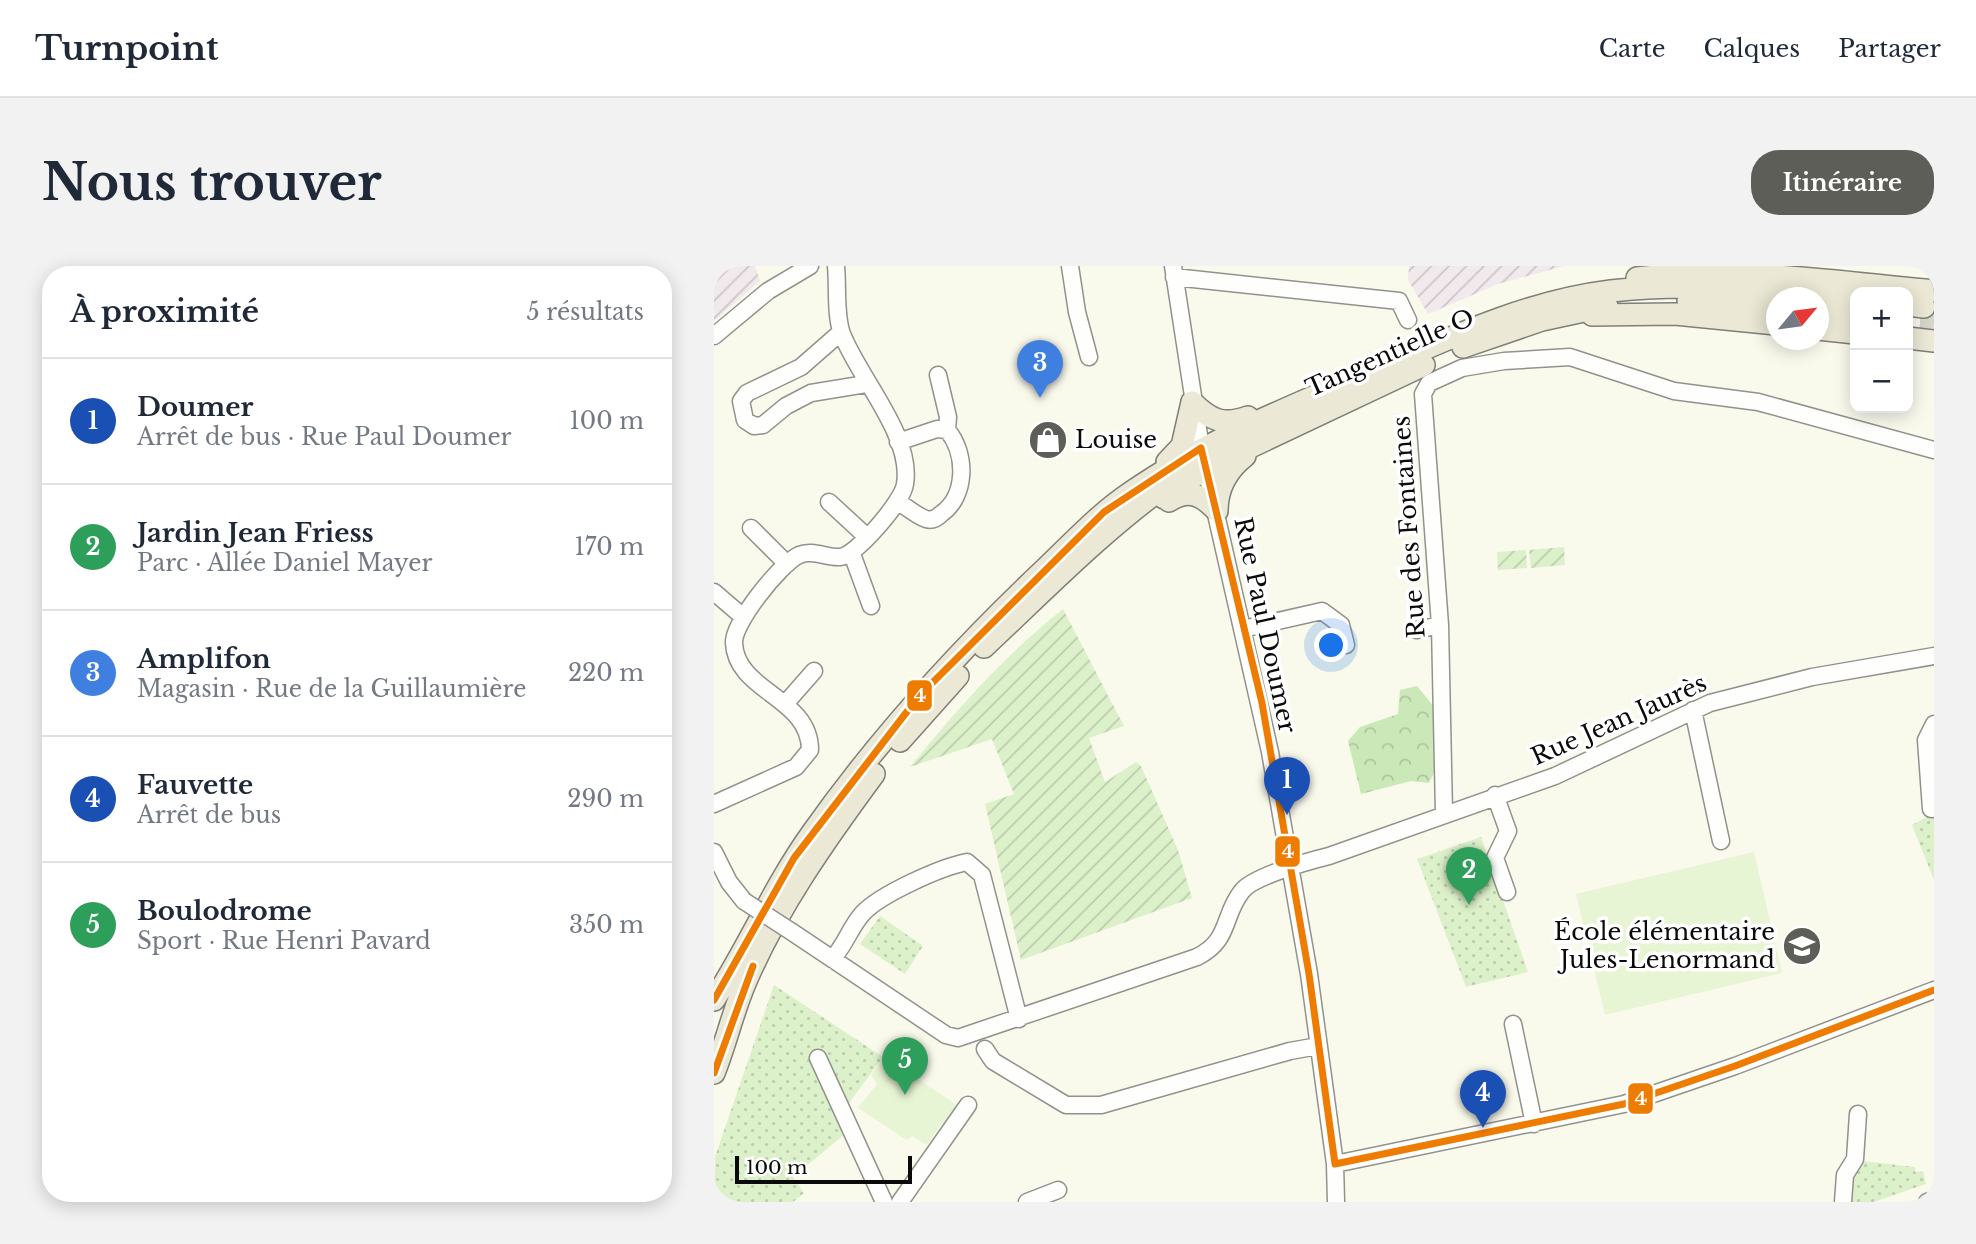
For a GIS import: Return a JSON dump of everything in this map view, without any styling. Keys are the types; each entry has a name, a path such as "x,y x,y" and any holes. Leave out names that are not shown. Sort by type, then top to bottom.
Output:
{"main road":[{"path":"1548,302 1629,279 1683,271 1734,271 1817,279 1917,314 1934,341"},
{"name":"Tangentielle O","path":"1088,552 1204,458 1283,415 1298,402 1458,334 1548,302 1614,291 1731,287 1850,299"},
{"name":"Tangentielle O","path":"1204,458 1268,439 1462,348 1569,314 1598,307 1658,303 1766,306"},
{"path":"1829,312 1850,314"},
{"path":"1569,314 1675,314 1766,323"},
{"path":"1829,330 1850,332"},
{"path":"1192,402 1206,415 1228,423 1346,383"},
{"path":"714,1050 733,989 801,849 919,696 1002,610 1128,494 1177,455 1186,436 1192,402"},
{"path":"1217,511 1217,498 1232,466 1268,439"},
{"path":"1128,494 1204,458"},
{"path":"714,1009 733,989 827,840 888,755 978,653 1088,552 1182,493 1198,495 1217,511"},
{"path":"714,1000 733,989"},
{"path":"714,1073 733,989"}],"street":[{"path":"714,336 768,290 810,266"},
{"path":"714,804 796,767 810,750 810,732 785,704 748,674 738,661 734,641 743,617 787,564 798,555 813,552 839,557 852,554 898,502 905,485 905,468 898,442 841,332 835,266"},
{"path":"1070,266 1077,312 1090,357"},
{"path":"1798,266 1817,279"},
{"path":"1174,272 1399,301 1408,320"},
{"name":"Rue Paul Doumer","path":"1174,272 1192,402 1262,703 1318,1046 1335,1164 1336,1202"},
{"path":"841,332 801,367 747,393 741,401 745,420 754,426 763,425 786,406 811,393 866,384"},
{"name":"Rue des Fontaines","path":"1444,813 1440,625 1423,394 1429,383 1462,368 1504,360 1570,358 1674,391 1758,402 1934,450"},
{"path":"938,375 948,417 947,430"},
{"path":"898,442 937,429 947,430 954,438 961,473 959,495 950,507 933,520 926,519 898,502"},
{"path":"829,502 867,537"},
{"path":"751,528 787,564"},
{"path":"852,554 871,606"},
{"path":"714,592 743,617"},
{"path":"1243,629 1322,611 1341,625 1346,645"},
{"path":"1417,630 1440,625"},
{"name":"Rue Jean Jaurès","path":"832,960 946,1035 958,1038 1211,950 1224,934 1241,892 1253,882 1495,794 1570,770 1710,703 1812,677 1934,656"},
{"path":"785,704 814,671"},
{"path":"1693,710 1721,841"},
{"path":"1934,724 1926,740 1931,809 1934,809"},
{"path":"1495,794 1508,831 1495,858 1507,892"},
{"path":"714,852 729,882 744,901 832,960 862,914 876,903 953,865 967,862 982,875 1019,1019"},
{"path":"1335,1164 1624,1104 1735,1066 1934,990"},
{"path":"1513,1024 1534,1124"},
{"path":"985,1049 993,1061 1066,1105 1101,1105 1290,1051 1318,1046"},
{"path":"818,1058 884,1202"},
{"path":"900,1202 968,1105"},
{"path":"1843,1202 1845,1175 1855,1159 1858,1114"},
{"path":"1027,1202 1058,1190"},
{"path":"1927,1202 1934,1200"}],"shaded area":[{"path":"714,266 755,266 760,281 714,321"},
{"path":"1409,266 1564,266 1498,284 1428,314 1408,280"}],"green space":[{"path":"1564,547 1565,565 1531,568 1529,550"},
{"path":"1526,550 1527,568 1498,570 1497,552"},
{"path":"1063,609 1124,726 1089,738 1105,782 1136,762 1141,766 1178,850 1192,898 1021,960 985,804 1014,794 992,739 910,767 982,684 1021,645"},
{"path":"1417,686 1435,708 1435,771 1429,783 1411,781 1361,794 1348,741 1360,727 1398,714 1400,690"},
{"path":"1934,732 1934,880 1912,825 1932,814"},
{"path":"1481,837 1528,972 1466,987 1417,859"},
{"path":"1754,852 1782,973 1605,1015 1576,894"},
{"path":"880,916 923,946 905,974 860,944"},
{"path":"774,985 883,1057 849,1103 846,1133 793,1177 804,1193 793,1202 714,1202 715,1157"},
{"path":"884,1057 960,1107 947,1125 942,1123 927,1145 912,1136 907,1140 858,1108 877,1084 871,1075"},
{"path":"1863,1161 1915,1167 1915,1172 1923,1171 1926,1184 1874,1202 1851,1202 1854,1178"}],"tunnel":[{"path":"1920,321 1934,322"}],"transit line":[{"name":"4","path":"714,1000 794,858 919,696 1104,512 1201,448 1262,703 1309,974 1335,1164"},
{"name":"4","path":"714,1073 753,966"},
{"name":"4","path":"1335,1164 1624,1104 1735,1066 1934,990"}],"place":[{"name":"Amplifon","path":"1040,398"},
{"name":"Louise","path":"1048,440"},
{"name":"Doumer","path":"1287,815"},
{"name":"Jardin Jean Friess","path":"1469,905"},
{"name":"École élémentaire Jules-Lenormand","path":"1802,946"},
{"name":"Boulodrome","path":"905,1095"},
{"name":"Fauvette","path":"1483,1128"}]}
